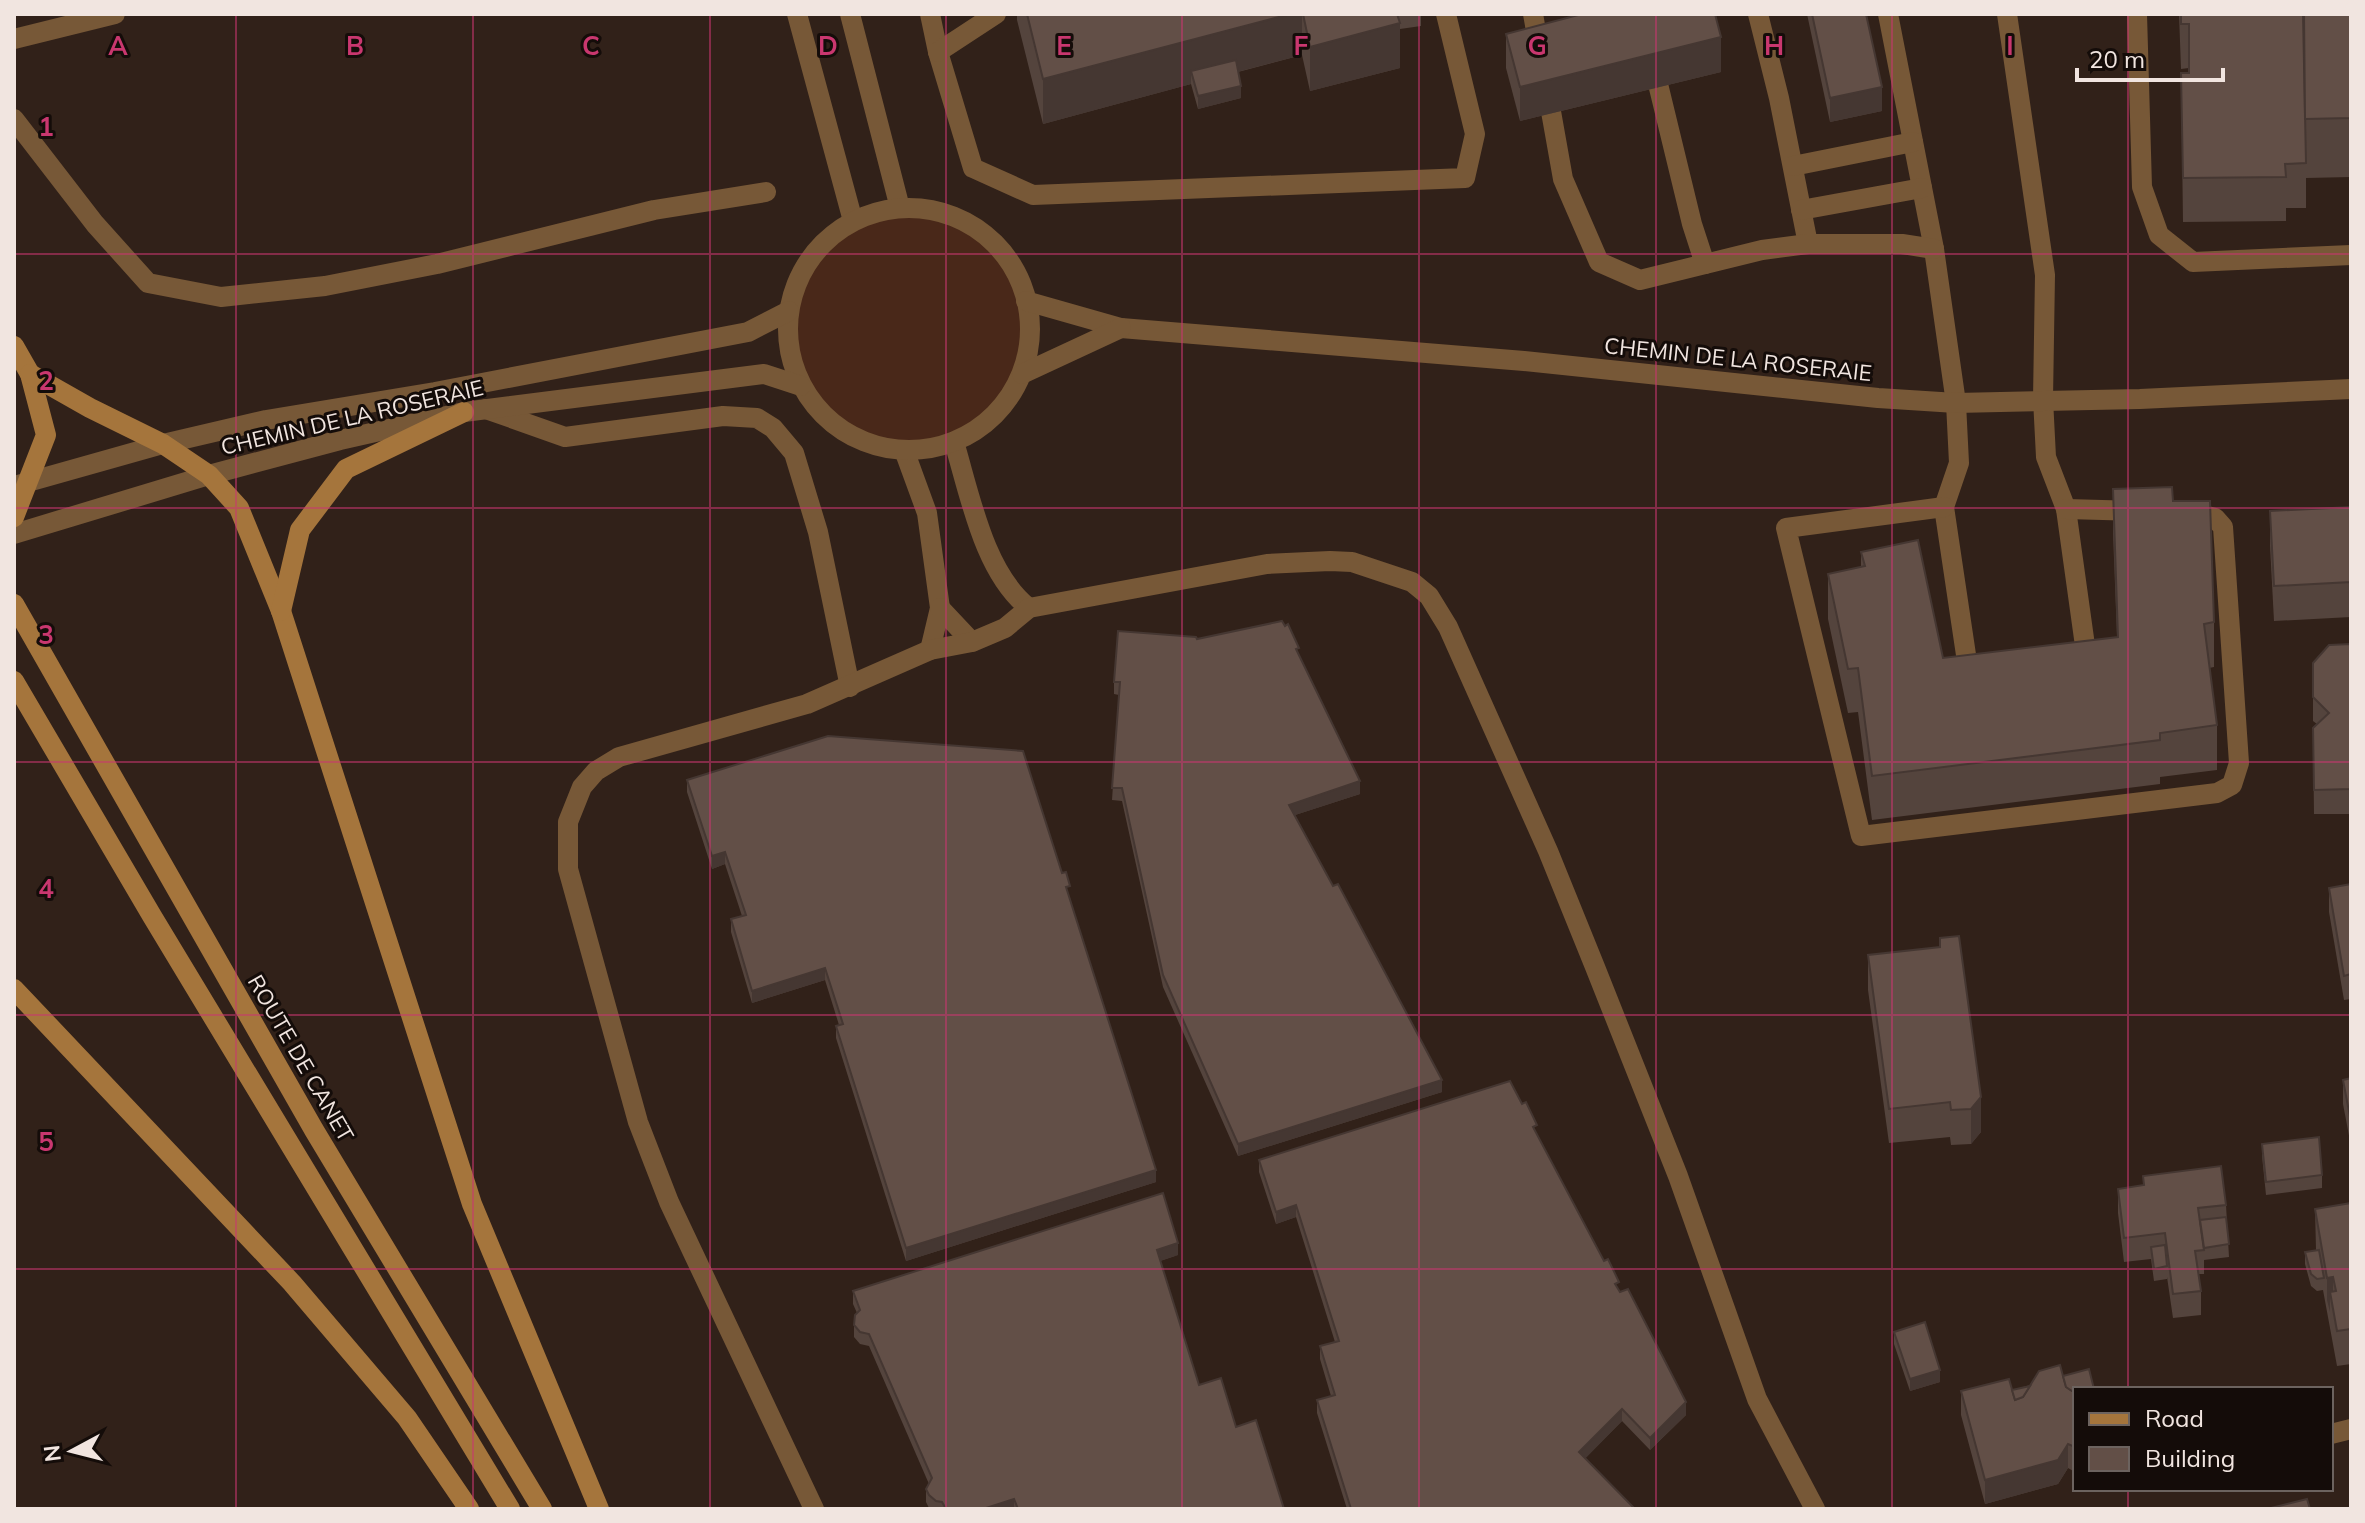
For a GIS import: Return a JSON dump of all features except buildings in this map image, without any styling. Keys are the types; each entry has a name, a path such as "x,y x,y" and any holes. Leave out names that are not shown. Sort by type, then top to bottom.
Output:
{"main road":[{"path":"14,346 30,374 46,435 22,483 14,517"},
{"path":"30,374 163,444 209,475 239,508 281,611 472,1204 599,1509"},
{"path":"281,611 300,530 346,469 464,412"},
{"name":"ROUTE DE CANET","path":"14,604 314,1130 542,1509"},
{"path":"14,681 160,930 510,1509"},
{"path":"14,989 292,1283 407,1418 469,1509"}],"street":[{"path":"14,39 115,14"},
{"path":"797,14 853,221"},
{"path":"850,14 900,208"},
{"path":"930,14 938,52 973,168 1033,195 1465,178 1475,134 1446,14"},
{"path":"938,52 996,14"},
{"path":"1533,14 1563,179 1599,262 1640,280 1762,250 1808,244 1902,244 1934,249"},
{"path":"1641,14 1692,224 1705,264"},
{"path":"1758,14 1808,244"},
{"path":"1888,14 1934,249 1956,403 1959,463 1944,507 1969,675 1999,671"},
{"path":"2007,14 2045,275 2043,399 2046,457 2066,509 2087,660 2057,664"},
{"path":"2137,14 2142,187 2159,235 2193,262 2351,255"},
{"path":"14,119 95,224 148,283 221,297 325,286 437,264 654,210 766,192"},
{"path":"1793,166 1913,142"},
{"path":"1801,210 1922,188"},
{"path":"900,208 926,209 960,219 990,239 1012,267 1026,301 1030,335 1022,374 1001,408 972,433 935,448 904,450 881,447 858,439 826,418 801,386 789,349 789,311 800,275 822,243 853,221 876,212 900,208"},
{"name":"CHEMIN DE LA ROSERAIE","path":"1026,301 1121,328 1524,361 1878,398 1956,403 2140,399 2351,389"},
{"name":"CHEMIN DE LA ROSERAIE","path":"22,483 163,444 266,420 435,392 748,332 789,311"},
{"name":"CHEMIN DE LA ROSERAIE","path":"1022,374 1121,328"},
{"name":"CHEMIN DE LA ROSERAIE","path":"14,534 209,475 340,440 464,412 764,374 801,386"},
{"path":"486,409 565,437 723,416 757,418 773,428 794,453 818,532 850,687"},
{"path":"954,442 988,550 1014,596 1029,608"},
{"path":"904,450 927,513 940,608 930,650"},
{"path":"1944,507 1786,528 1861,836 2217,793 2232,785 2239,763 2223,527 2215,518 2195,512 2066,509"},
{"path":"814,1509 669,1202 638,1122 568,869 568,822 582,787 596,771 619,757 807,704 930,650 972,642 1005,628 1029,608 1267,564 1352,562 1412,582 1429,596 1448,627 1584,938 1678,1176 1757,1399 1815,1509"},
{"path":"940,608 972,642"}],"shaded area":[{"path":"908,209 931,211 954,218 975,229 993,244 1008,262 1019,283 1026,306 1026,352 1019,375 1008,396 993,414 975,429 954,440 931,447 908,449 885,447 862,440 841,429 823,414 808,396 797,375 790,352 788,329 790,306 797,283 808,262 823,244 841,229 862,218 885,211"}]}
